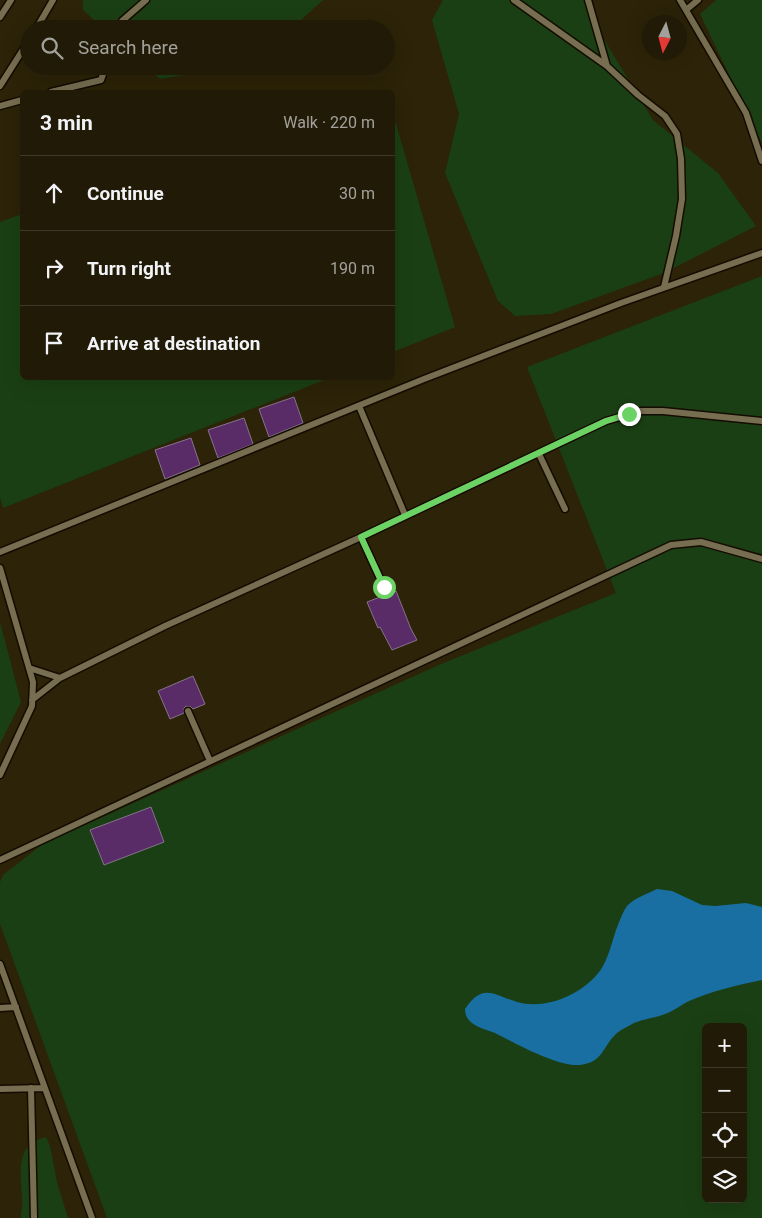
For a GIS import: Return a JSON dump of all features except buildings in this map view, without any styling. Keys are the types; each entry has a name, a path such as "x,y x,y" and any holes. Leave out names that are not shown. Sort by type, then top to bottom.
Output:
{"lane":[{"path":"0,17 11,0"},
{"path":"41,20 53,0"},
{"path":"123,20 146,0"},
{"path":"514,0 607,66 638,95 665,116 678,134 681,158 682,199 676,236 664,287"},
{"path":"588,0 607,66"},
{"path":"680,0 746,113 762,161"},
{"path":"686,10 698,0"},
{"path":"0,86 20,54"},
{"path":"59,90 101,80 103,75"},
{"path":"0,106 20,101"},
{"path":"0,552 358,406 664,287 762,253"},
{"path":"358,406 405,516"},
{"path":"32,700 60,678 165,626 361,537 606,421 641,411 663,411 762,421"},
{"path":"539,454 565,510"},
{"path":"361,537 384,587"},
{"path":"0,860 671,545 700,542 762,559"},
{"path":"0,568 33,682 32,706 0,775"},
{"path":"29,668 60,678"},
{"path":"188,711 210,761"},
{"path":"0,964 92,1218"},
{"path":"0,1008 16,1007"},
{"path":"31,1088 34,1218"},
{"path":"0,1089 45,1088"}],"green space":[{"path":"83,0 323,0 301,20 94,20 83,10"},
{"path":"443,0 585,0 597,28 653,120 718,173 756,226 664,273 551,314 515,316 498,301 445,173 459,114 432,20"},
{"path":"716,0 762,0 762,143 700,14"},
{"path":"156,75 183,75 160,79"},
{"path":"395,120 455,327 395,351"},
{"path":"20,215 20,380 324,380 3,508 0,497 0,222"},
{"path":"762,276 762,1218 107,1218 0,924 0,882 3,875 43,844 441,664 616,593 527,367"},
{"path":"0,622 21,702 0,744"},
{"path":"46,1137 50,1146 57,1182 68,1218 21,1218 21,1170 24,1153 29,1146"}],"water":[{"path":"657,889 672,891 702,905 715,906 746,903 762,907 762,980 707,994 689,1001 668,1013 632,1024 616,1034 594,1061 580,1065 571,1065 537,1054 475,1025 468,1019 465,1009 471,1001 483,993 495,994 517,1002 538,1004 559,1000 581,989 603,966 627,906 637,898"}],"route":[{"path":"384,587 361,537 606,421 629,414"}]}
